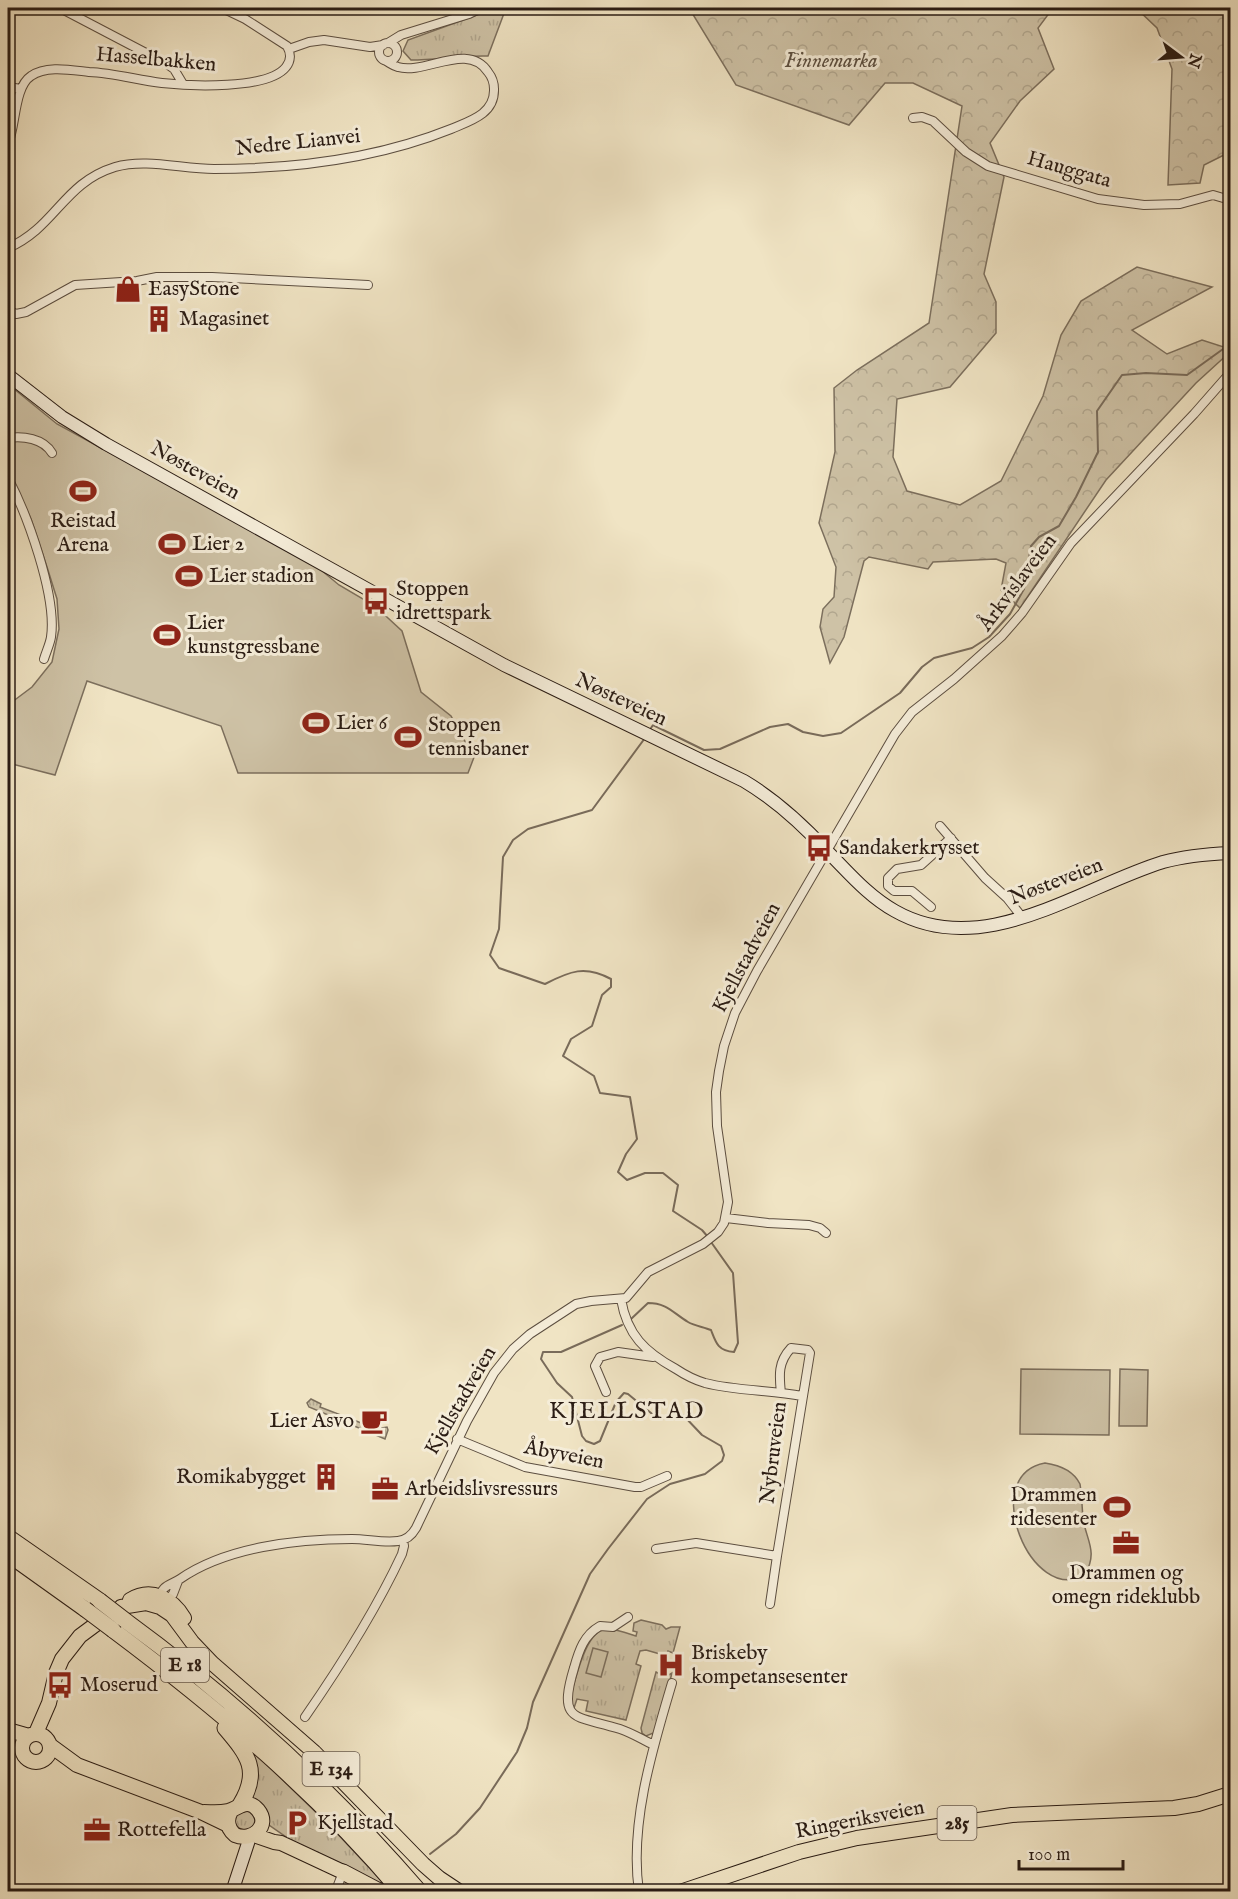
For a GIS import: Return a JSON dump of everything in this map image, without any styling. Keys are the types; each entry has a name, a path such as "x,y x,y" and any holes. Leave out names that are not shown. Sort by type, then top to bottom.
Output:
{"highway":[{"name":"E 18","path":"8,1537 100,1601 123,1614 284,1750 350,1814 420,1892"},
{"name":"E 18","path":"8,1554 187,1686 264,1751 311,1795 401,1892"},
{"name":"E 18","path":"187,1686 195,1699 235,1739 249,1762 252,1780 248,1792 236,1808"},
{"name":"E 18","path":"394,1861 414,1874 429,1892"},
{"path":"343,1872 381,1892"}],"main road":[{"name":"Nøsteveien","path":"8,375 62,417 116,449 496,661 715,766 759,790 786,811 868,893 895,911 920,922 943,928 963,929 989,926 1022,917 1164,862 1186,857 1230,853"},
{"path":"77,1765 68,1766 44,1760 35,1762 24,1756 50,1721 49,1704 56,1673 69,1649 89,1628 123,1614 140,1603 163,1601"},
{"name":"E 134","path":"163,1601 192,1642 222,1672 333,1771 423,1864 460,1892"},
{"path":"8,1730 37,1741 77,1765 201,1812 244,1838 252,1836 281,1843 343,1872"},
{"path":"8,1737 37,1741 49,1754 44,1760"},
{"name":"Ringeriksveien","path":"680,1892 799,1852 866,1837 1012,1815 1174,1808 1198,1804 1230,1794"},
{"path":"201,1812 236,1808 248,1804 257,1809 261,1816 262,1823 259,1830 252,1836 239,1866 232,1892"},
{"name":"E 18","path":"232,1830 228,1819 236,1808"},
{"path":"262,1823 281,1843"},
{"path":"232,1830 239,1866"}],"street":[{"path":"60,8 167,64 174,69 183,84"},
{"path":"222,8 251,22 289,49 327,39 370,47 393,45 396,53 408,67"},
{"path":"383,58 379,50 395,38 469,14 480,8"},
{"path":"370,47 383,58 392,60 409,34"},
{"name":"Hasselbakken","path":"21,89 33,74 52,70 102,73 183,84 219,85 271,78 288,66 289,49"},
{"name":"Nedre Lianvei","path":"8,248 40,229 82,182 118,166 135,164 212,169 319,163 394,148 443,132 480,116 492,103 493,80 486,69 475,61 461,59 398,68 383,58"},
{"path":"8,87 21,89 8,144"},
{"name":"Hauggata","path":"914,118 922,117 933,122 966,152 988,166 1098,199 1144,205 1180,204 1213,195 1230,200"},
{"path":"8,310 16,314 26,312 75,285 136,281 157,277 368,285"},
{"name":"Årkvislaveien","path":"828,851 904,721 923,702 990,649 1007,631 1077,536 1194,414 1230,373"},
{"path":"8,438 24,437 34,440 47,446 52,453"},
{"path":"8,478 28,523 49,595 51,630 44,659"},
{"path":"940,826 1022,917"},
{"path":"931,907 912,891 894,891 888,886 888,878 897,869 921,865 951,838"},
{"name":"Kjellstadveien","path":"726,1218 728,1202 719,1150 716,1101 718,1071 724,1046 740,1003 828,851"},
{"path":"621,1299 629,1296 648,1272 709,1240 722,1228 726,1218 809,1225 820,1228 826,1233"},
{"name":"Kjellstadveien","path":"305,1716 332,1679 366,1622 402,1554 403,1540 409,1537 416,1528 457,1439 494,1373 519,1342 576,1304 591,1300 621,1299"},
{"name":"Nybruveien","path":"621,1299 632,1331 654,1357 702,1382 802,1396 770,1604"},
{"path":"781,1393 780,1366 783,1359 791,1348 804,1349 810,1353 802,1396"},
{"path":"606,1392 595,1366 600,1357 618,1352 654,1357"},
{"name":"Åbyveien","path":"457,1439 525,1467 635,1487 641,1487 667,1476"},
{"path":"163,1601 178,1581 193,1570 236,1554 281,1544 331,1539 403,1540"},
{"path":"656,1548 696,1543 777,1556"},
{"path":"628,1617 613,1627 600,1626 587,1636 580,1647 567,1692 567,1701 570,1709 582,1719 622,1730 654,1745"},
{"path":"639,1892 637,1862 640,1818 654,1745 672,1683"},
{"path":"339,1892 338,1885 343,1872"}],"green space":[{"path":"496,8 506,8 488,56 411,60 403,51 408,40"},
{"name":"Finnemarka","path":"689,8 1053,8 1038,28 1054,69 1020,101 990,143 1004,177 984,274 996,302 996,333 950,387 897,399 893,457 907,491 960,505 1001,481 1043,396 1061,335 1081,301 1137,267 1212,287 1132,330 1167,354 1202,340 1230,349 1230,352 1196,383 1106,480 1020,608 1001,590 1006,563 996,559 933,562 928,569 869,557 864,561 844,637 830,663 820,627 823,609 834,597 836,567 819,523 835,452 834,388 857,370 929,323 962,106 913,83 885,83 849,125 736,85"},
{"path":"1136,8 1230,8 1230,152 1204,165 1200,183 1168,185 1172,69 1157,28"},
{"name":"Lier stadion","path":"8,384 57,424 315,565 339,585 375,606 402,631 421,692 451,716 466,743 476,752 468,773 238,773 221,726 87,681 55,775 8,763 8,705 32,687 52,662 59,629 57,599 47,567 31,519 8,469"},
{"path":"1021,1369 1110,1370 1109,1435 1020,1434"},
{"path":"1120,1369 1148,1370 1147,1426 1119,1426"},
{"path":"311,1399 321,1404 320,1407 369,1426 370,1430 387,1427 385,1439 309,1407 307,1403"},
{"path":"1045,1463 1065,1469 1074,1475 1080,1484 1083,1519 1091,1553 1085,1575 1065,1580 1047,1572 1031,1556 1020,1535 1014,1512 1015,1490 1025,1473"},
{"path":"641,1620 662,1625 666,1629 680,1627 673,1653 668,1651 667,1656 646,1650 640,1651 636,1664 641,1666 626,1720 586,1711 588,1701 577,1699 574,1708 570,1697 582,1657 593,1638 599,1632 607,1629 636,1636 637,1632 633,1631 634,1623"},
{"path":"593,1648 608,1652 601,1677 586,1673"},
{"path":"656,1672 665,1677 672,1673 656,1732 646,1736 642,1733 641,1728"},
{"path":"254,1752 332,1828 391,1891 292,1841 269,1825 266,1815 252,1800 250,1756"},
{"path":"241,1810 249,1810 255,1816 255,1824 249,1830 241,1830 235,1824 235,1816"}],"waterway":[{"path":"649,731 653,725 704,750 720,749 770,727 788,724 803,732 823,736 841,733 900,693 922,667 934,658 972,648 989,637 1010,614 1024,589 1031,546 1039,537 1059,526 1076,497 1098,452 1097,411 1122,375 1146,373 1187,375 1230,344"},
{"path":"645,738 592,810 528,829 513,840 503,857 499,929 490,955 499,968 545,984 578,971 593,972 611,979 611,987 602,995 592,1026 571,1039 563,1056 594,1076 600,1093 630,1097 637,1139 626,1154 618,1172 627,1180 645,1173 663,1173 678,1185 673,1211 702,1230 708,1237"},
{"path":"631,1319 648,1303 655,1303 670,1309 691,1323 711,1330 721,1348 734,1352 738,1343 733,1273 711,1242"},
{"path":"430,1854 456,1834 480,1808 517,1752 527,1728 533,1702 590,1574 608,1549 647,1499 670,1484 705,1474 722,1461 724,1455 721,1446 702,1435 683,1415 673,1415 669,1419 657,1418 624,1393 616,1402 600,1441 594,1444 586,1441 582,1436 572,1397 557,1383 541,1359 543,1352 561,1352 622,1325"},
{"path":"353,1892 362,1888"}],"place":[{"name":"EasyStone","path":"128,289"},
{"name":"Magasinet","path":"159,319"},
{"name":"Reistad Arena","path":"83,491"},
{"name":"Lier 2","path":"172,544"},
{"name":"Lier stadion","path":"189,576"},
{"name":"Stoppen idrettspark","path":"376,601"},
{"name":"Lier kunstgressbane","path":"167,635"},
{"name":"Lier 6","path":"316,723"},
{"name":"Stoppen tennisbaner","path":"408,737"},
{"name":"Sandakerkrysset","path":"819,848"},
{"name":"Lier Asvo","path":"374,1421"},
{"name":"Romikabygget","path":"326,1477"},
{"name":"Arbeidslivsressurs","path":"385,1489"},
{"name":"Drammen ridesenter","path":"1117,1507"},
{"name":"Drammen og omegn rideklubb","path":"1126,1543"},
{"name":"Briskeby kompetansesenter","path":"671,1665"},
{"name":"Moserud","path":"60,1685"},
{"name":"Kjellstad","path":"297,1823"},
{"name":"Rottefella","path":"97,1830"}],"district":[{"name":"KJELLSTAD","path":"627,1411"}]}
